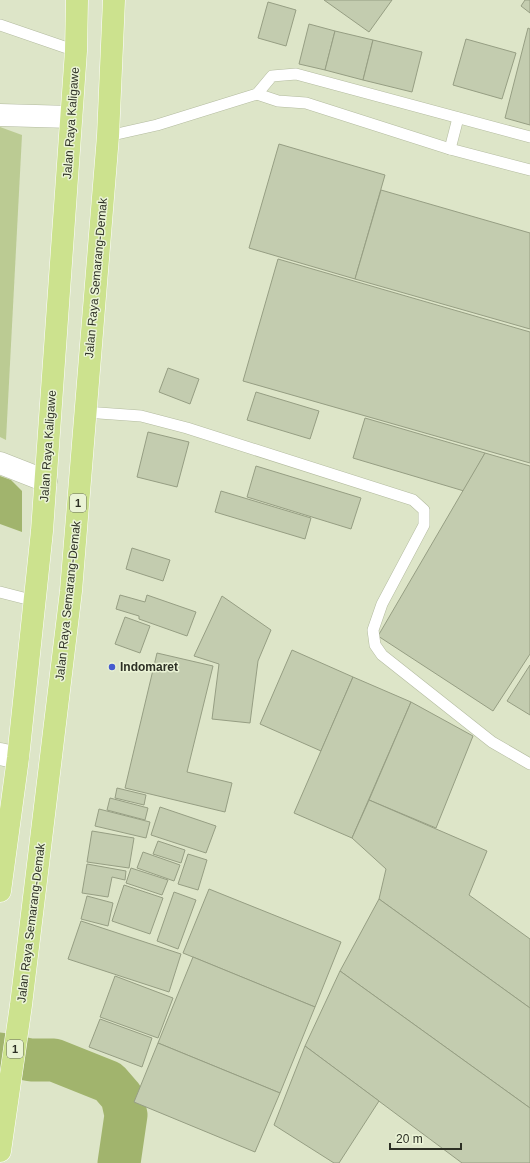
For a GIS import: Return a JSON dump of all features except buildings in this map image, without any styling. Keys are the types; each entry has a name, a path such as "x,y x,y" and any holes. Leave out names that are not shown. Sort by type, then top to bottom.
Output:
{"highway":[{"name":"Jalan Raya Kaligawe","path":"0,891 9,756 35,601 38,478 71,117 76,51 77,0"},
{"name":"Jalan Raya Semarang-Demak","path":"0,1151 21,1005 70,591 85,412 117,134 114,0"}],"street":[{"path":"0,115 71,117"},
{"path":"4,464 38,478"}],"lane":[{"path":"0,25 76,51"},
{"path":"117,134 157,125 257,94 272,76 296,74 530,137"},
{"path":"257,94 278,101 306,103 450,149 530,170"},
{"path":"450,149 458,118"},
{"path":"85,412 130,414 187,428 413,500 424,510 424,525 382,604 373,630 375,645 382,656 492,742 530,764"},
{"path":"0,592 35,601"}],"shaded area":[{"path":"0,127 22,135 6,440 0,437"},
{"path":"0,476 11,480 22,491 22,532 0,524"}],"waterway":[{"path":"0,1054 31,1060 54,1060 109,1082 122,1097 126,1115 119,1163"}],"place":[{"name":"Indomaret","path":"112,667"}]}
